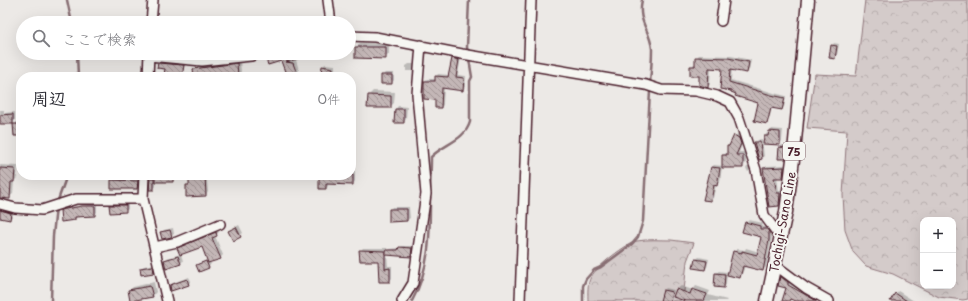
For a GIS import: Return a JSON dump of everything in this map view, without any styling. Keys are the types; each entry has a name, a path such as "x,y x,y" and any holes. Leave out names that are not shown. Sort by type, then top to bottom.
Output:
{"main road":[{"name":"Tochigi-Sano Line","path":"767,301 786,212 794,152 808,0"}],"street":[{"path":"152,16 153,0"},
{"path":"328,0 330,16"},
{"path":"520,301 531,0"},
{"path":"721,21 724,0"},
{"path":"356,36 375,37 421,45 646,85 661,90 696,91 717,96 730,102 739,118 753,162 764,215 781,238"},
{"path":"402,301 414,283 426,194 417,94 421,45"},
{"path":"148,72 149,60"},
{"path":"193,60 212,60"},
{"path":"144,180 143,199 167,301"},
{"path":"0,204 42,210 76,199 143,199"},
{"path":"155,248 177,242 220,224"},
{"path":"775,265 806,288 829,301"}],"green space":[{"path":"865,0 968,0 968,299 963,300 939,297 923,289 956,289 956,217 920,217 920,288 893,274 866,266 853,252 845,230 843,195 847,131 807,128 815,74 856,76"},
{"path":"671,240 694,243 687,261 684,291 680,301 588,301 588,285 591,277 599,267 619,251 637,241"}],"building":[{"path":"831,45 837,46 835,59 829,58"},
{"path":"356,47 386,47 386,59 356,58"},
{"path":"695,57 728,58 749,62 747,73 730,70 729,82 785,98 782,110 771,108 767,124 754,121 758,103 735,96 736,94 731,91 720,89 722,69 709,68 708,88 699,85 699,76 690,76 690,66 695,66"},
{"path":"452,58 459,60 456,77 464,78 463,91 442,88 441,108 435,108 435,100 424,99 424,81 435,81 435,76 448,77"},
{"path":"266,60 293,60 286,62 293,63 296,72 285,72 281,61 268,65"},
{"path":"158,63 184,65 183,72 164,72 165,69 157,68"},
{"path":"237,63 238,72 193,72 193,69"},
{"path":"322,66 333,68 332,72 321,72"},
{"path":"381,75 392,75 392,84 381,84"},
{"path":"368,95 391,96 391,108 367,108"},
{"path":"395,109 404,109 404,123 394,123"},
{"path":"13,114 13,124 0,124 0,115"},
{"path":"13,124 16,124 16,136 14,136"},
{"path":"769,131 780,132 780,145 763,144 764,136 768,136"},
{"path":"734,135 739,138 741,144 736,155 743,155 743,168 722,168 722,155 727,155 727,146 729,146"},
{"path":"754,142 760,142 762,159 759,160"},
{"path":"779,147 787,148 786,159 778,159"},
{"path":"711,167 720,168 717,186 714,185 711,201 703,200"},
{"path":"784,167 783,178 774,178 777,193 780,193 779,206 769,207 763,168"},
{"path":"0,168 15,169 14,182 11,182 10,199 0,198"},
{"path":"111,180 138,181 137,189 111,189"},
{"path":"150,180 154,180 154,190 149,190"},
{"path":"155,180 173,180 173,182 155,182"},
{"path":"189,180 205,180 206,196 186,197 186,185 189,185"},
{"path":"319,180 353,180 353,185 326,184 326,189 319,189"},
{"path":"109,205 126,205 126,212 110,213"},
{"path":"82,206 95,206 95,216 75,217 75,220 61,222 60,210"},
{"path":"389,209 407,209 407,221 389,222"},
{"path":"0,210 11,213 10,220 0,218"},
{"path":"745,222 760,226 760,229 767,229 769,232 769,240 763,271 743,266 740,278 727,275 733,251 742,253 742,251 757,255 761,237 742,232"},
{"path":"236,227 241,237 233,241 228,231"},
{"path":"170,230 172,237 162,239 160,232"},
{"path":"216,232 217,236 212,238 221,259 208,263 202,247 180,255 177,248"},
{"path":"399,247 412,248 411,257 386,255 386,250 398,250"},
{"path":"359,250 385,251 385,269 390,268 390,282 379,282 378,261 360,261"},
{"path":"178,256 181,264 166,269 164,260"},
{"path":"695,259 707,261 705,270 693,268"},
{"path":"206,261 209,268 199,272 196,265"},
{"path":"153,266 154,273 141,275 140,268"},
{"path":"715,273 725,274 724,288 714,287"},
{"path":"780,276 788,282 788,285 817,301 795,301 790,299 789,301 782,301 786,288 778,286"},
{"path":"187,279 189,285 171,291 170,285"},
{"path":"150,286 153,297 130,301 128,290"},
{"path":"676,289 690,294 692,289 707,294 704,301 685,301 673,297"},
{"path":"663,290 672,292 670,301 660,301"},
{"path":"895,293 907,301 890,301"}],"waterway":[{"path":"67,0 70,16"},
{"path":"412,301 422,277 428,252 431,157 459,138 464,133 470,122 470,81 472,77 467,47 469,0"},
{"path":"642,0 642,20 649,36 652,49 650,83"},
{"path":"77,60 78,72"},
{"path":"583,301 583,286 586,279 594,270 601,267 632,244 638,237 643,221 650,91"},
{"path":"57,203 65,180"},
{"path":"51,301 53,236 56,207"}]}
